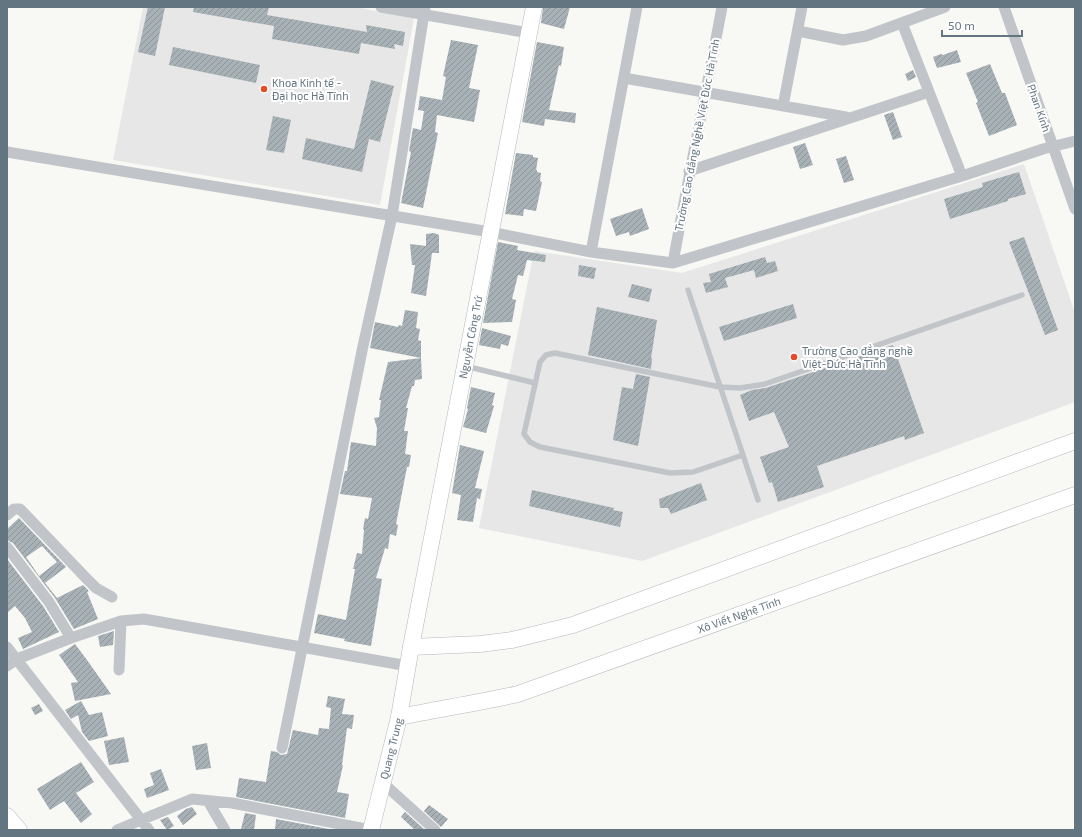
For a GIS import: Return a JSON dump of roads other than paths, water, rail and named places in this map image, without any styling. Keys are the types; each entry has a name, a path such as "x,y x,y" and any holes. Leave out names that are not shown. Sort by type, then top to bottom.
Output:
{"street":[{"path":"381,7 424,11 529,33"},
{"name":"Nguyễn Công Trứ","path":"408,666 534,7"},
{"path":"591,252 637,7"},
{"name":"Trường Cao đẳng Nghề Việt Đức Hà Tĩnh","path":"673,263 689,171 706,93 722,7"},
{"path":"783,106 802,7"},
{"path":"798,31 843,40 866,36 945,7"},
{"name":"Phan Kính","path":"1004,7 1075,209"},
{"path":"282,748 362,346 392,216 424,11"},
{"path":"902,23 962,176"},
{"path":"624,78 848,118"},
{"path":"689,171 929,92"},
{"path":"7,152 490,232 591,252 673,263 962,176 1053,146 1075,141"},
{"path":"411,647 480,644 512,640 573,625 1075,440"},
{"name":"Xô Viết Nghệ Tĩnh","path":"399,717 484,702 518,694 1075,495"},
{"path":"7,515 14,509 20,509 86,579 96,588 112,597"},
{"path":"7,547 49,602 71,638"},
{"path":"7,666 17,659 71,638 121,621 144,619 408,666"},
{"path":"119,670 121,621"},
{"path":"7,647 149,830"},
{"name":"Quang Trung","path":"371,830 399,717 408,666"},
{"path":"383,782 435,830"},
{"path":"117,830 187,800 196,799 232,803 371,830"},
{"path":"208,801 225,830"},
{"path":"7,816 19,830"}],"lane":[{"path":"688,290 758,500"},
{"path":"742,455 693,472 670,472 540,447 530,442 524,434 540,362 546,355 555,353 720,387 740,388 765,384 1022,295"},
{"path":"465,366 535,383"}],"place":[{"name":"Khoa Kinh tế - Đại học Hà Tĩnh","path":"264,89"},
{"name":"Trường Cao đẳng nghề Việt-Đức Hà Tĩnh","path":"794,357"}]}
